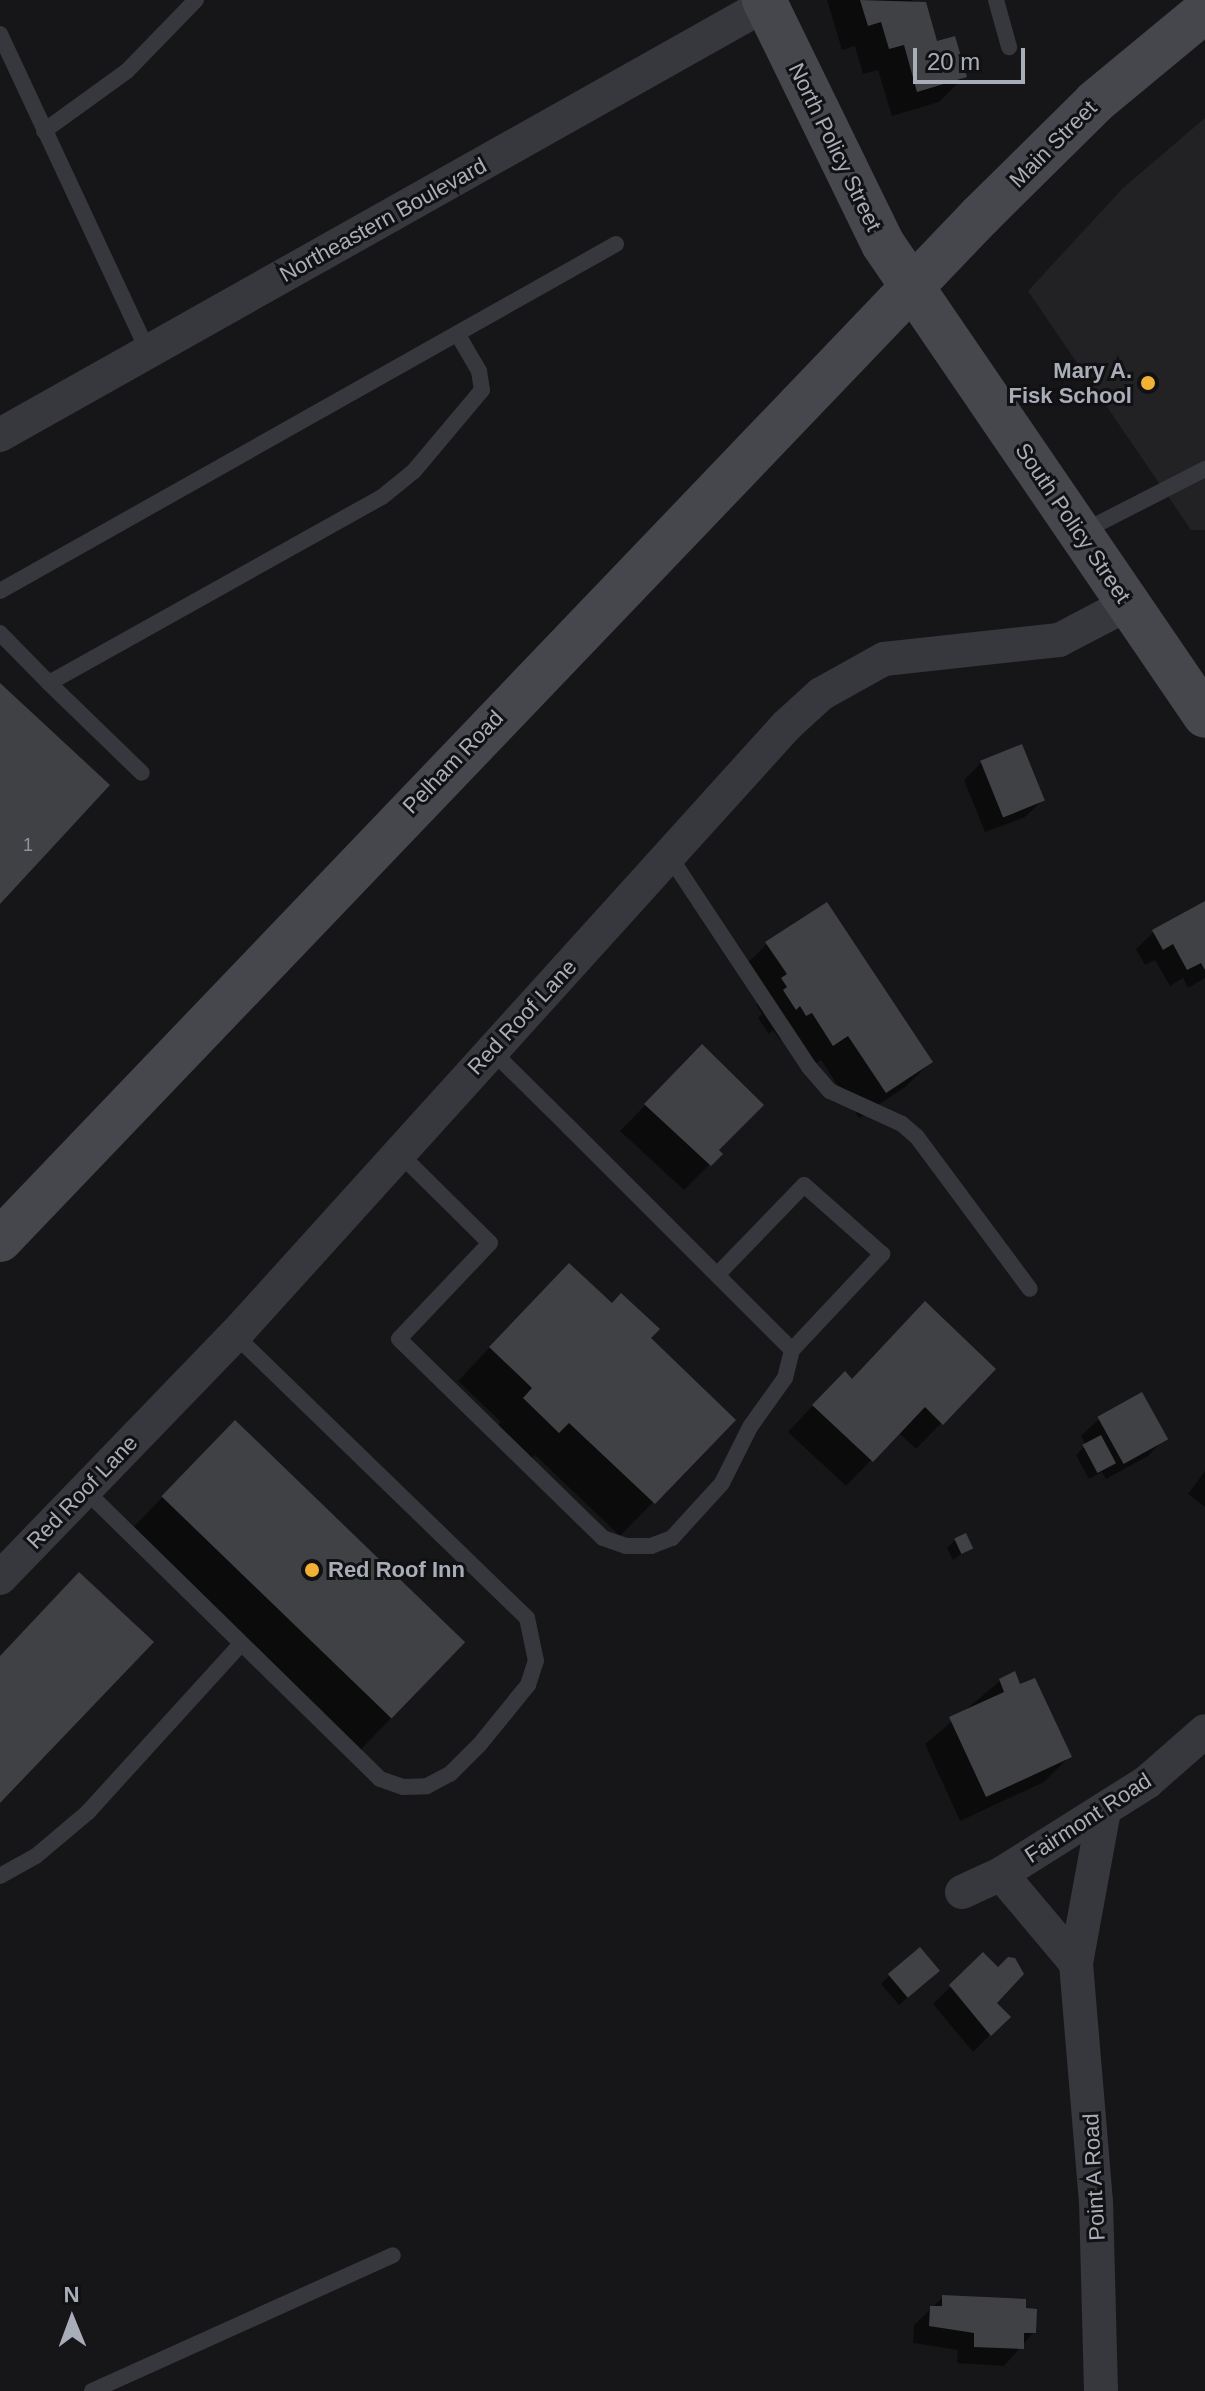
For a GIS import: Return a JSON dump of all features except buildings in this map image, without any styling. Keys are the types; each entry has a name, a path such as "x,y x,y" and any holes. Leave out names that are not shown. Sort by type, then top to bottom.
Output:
{"main road":[{"name":"North Policy Street","path":"765,2 868,217 912,291"},
{"name":"Main Street","path":"912,291 1095,102 1205,11"},
{"name":"South Policy Street","path":"912,291 1205,716"},
{"name":"Pelham Road","path":"0,1240 401,816 912,291"}],"street":[{"name":"Northeastern Boulevard","path":"0,435 765,2"},
{"name":"Red Roof Lane","path":"0,1578 235,1335 786,726 853,674 884,659 1059,640 1128,604"},
{"name":"Fairmont Road","path":"962,1892 1001,1874 1147,1782 1205,1731"},
{"name":"Point A Road","path":"1101,2391 1096,2202 1076,1963 1104,1810"},
{"path":"1001,1874 1076,1963"}],"lane":[{"path":"44,131 127,71 196,0"},
{"path":"996,0 1009,47"},
{"path":"0,34 148,352"},
{"path":"0,591 616,244"},
{"path":"49,683 324,532 414,471 482,390 479,371 458,335"},
{"path":"1080,533 1205,469"},
{"path":"0,633 142,773"},
{"path":"670,857 809,1067 830,1091 902,1124 917,1137 1030,1289"},
{"path":"491,1050 792,1350"},
{"path":"398,1152 490,1243 399,1339 603,1538 626,1546 651,1546 672,1538 722,1483 750,1427 785,1378 792,1350 882,1254 804,1185 717,1275"},
{"path":"84,1489 360,1764 403,1787 427,1786 450,1774 528,1685 536,1661 527,1618 508,1596 235,1335"},
{"path":"0,1876 36,1856 88,1812 240,1645"},
{"path":"92,2391 393,2255"}],"shaded area":[{"name":"Mary A. Fisk School","path":"1205,118 1205,530 1191,530 1028,291 1123,188"}],"place":[{"name":"Mary A. Fisk School","path":"1148,383"},
{"name":"Red Roof Inn","path":"312,1570"}]}
